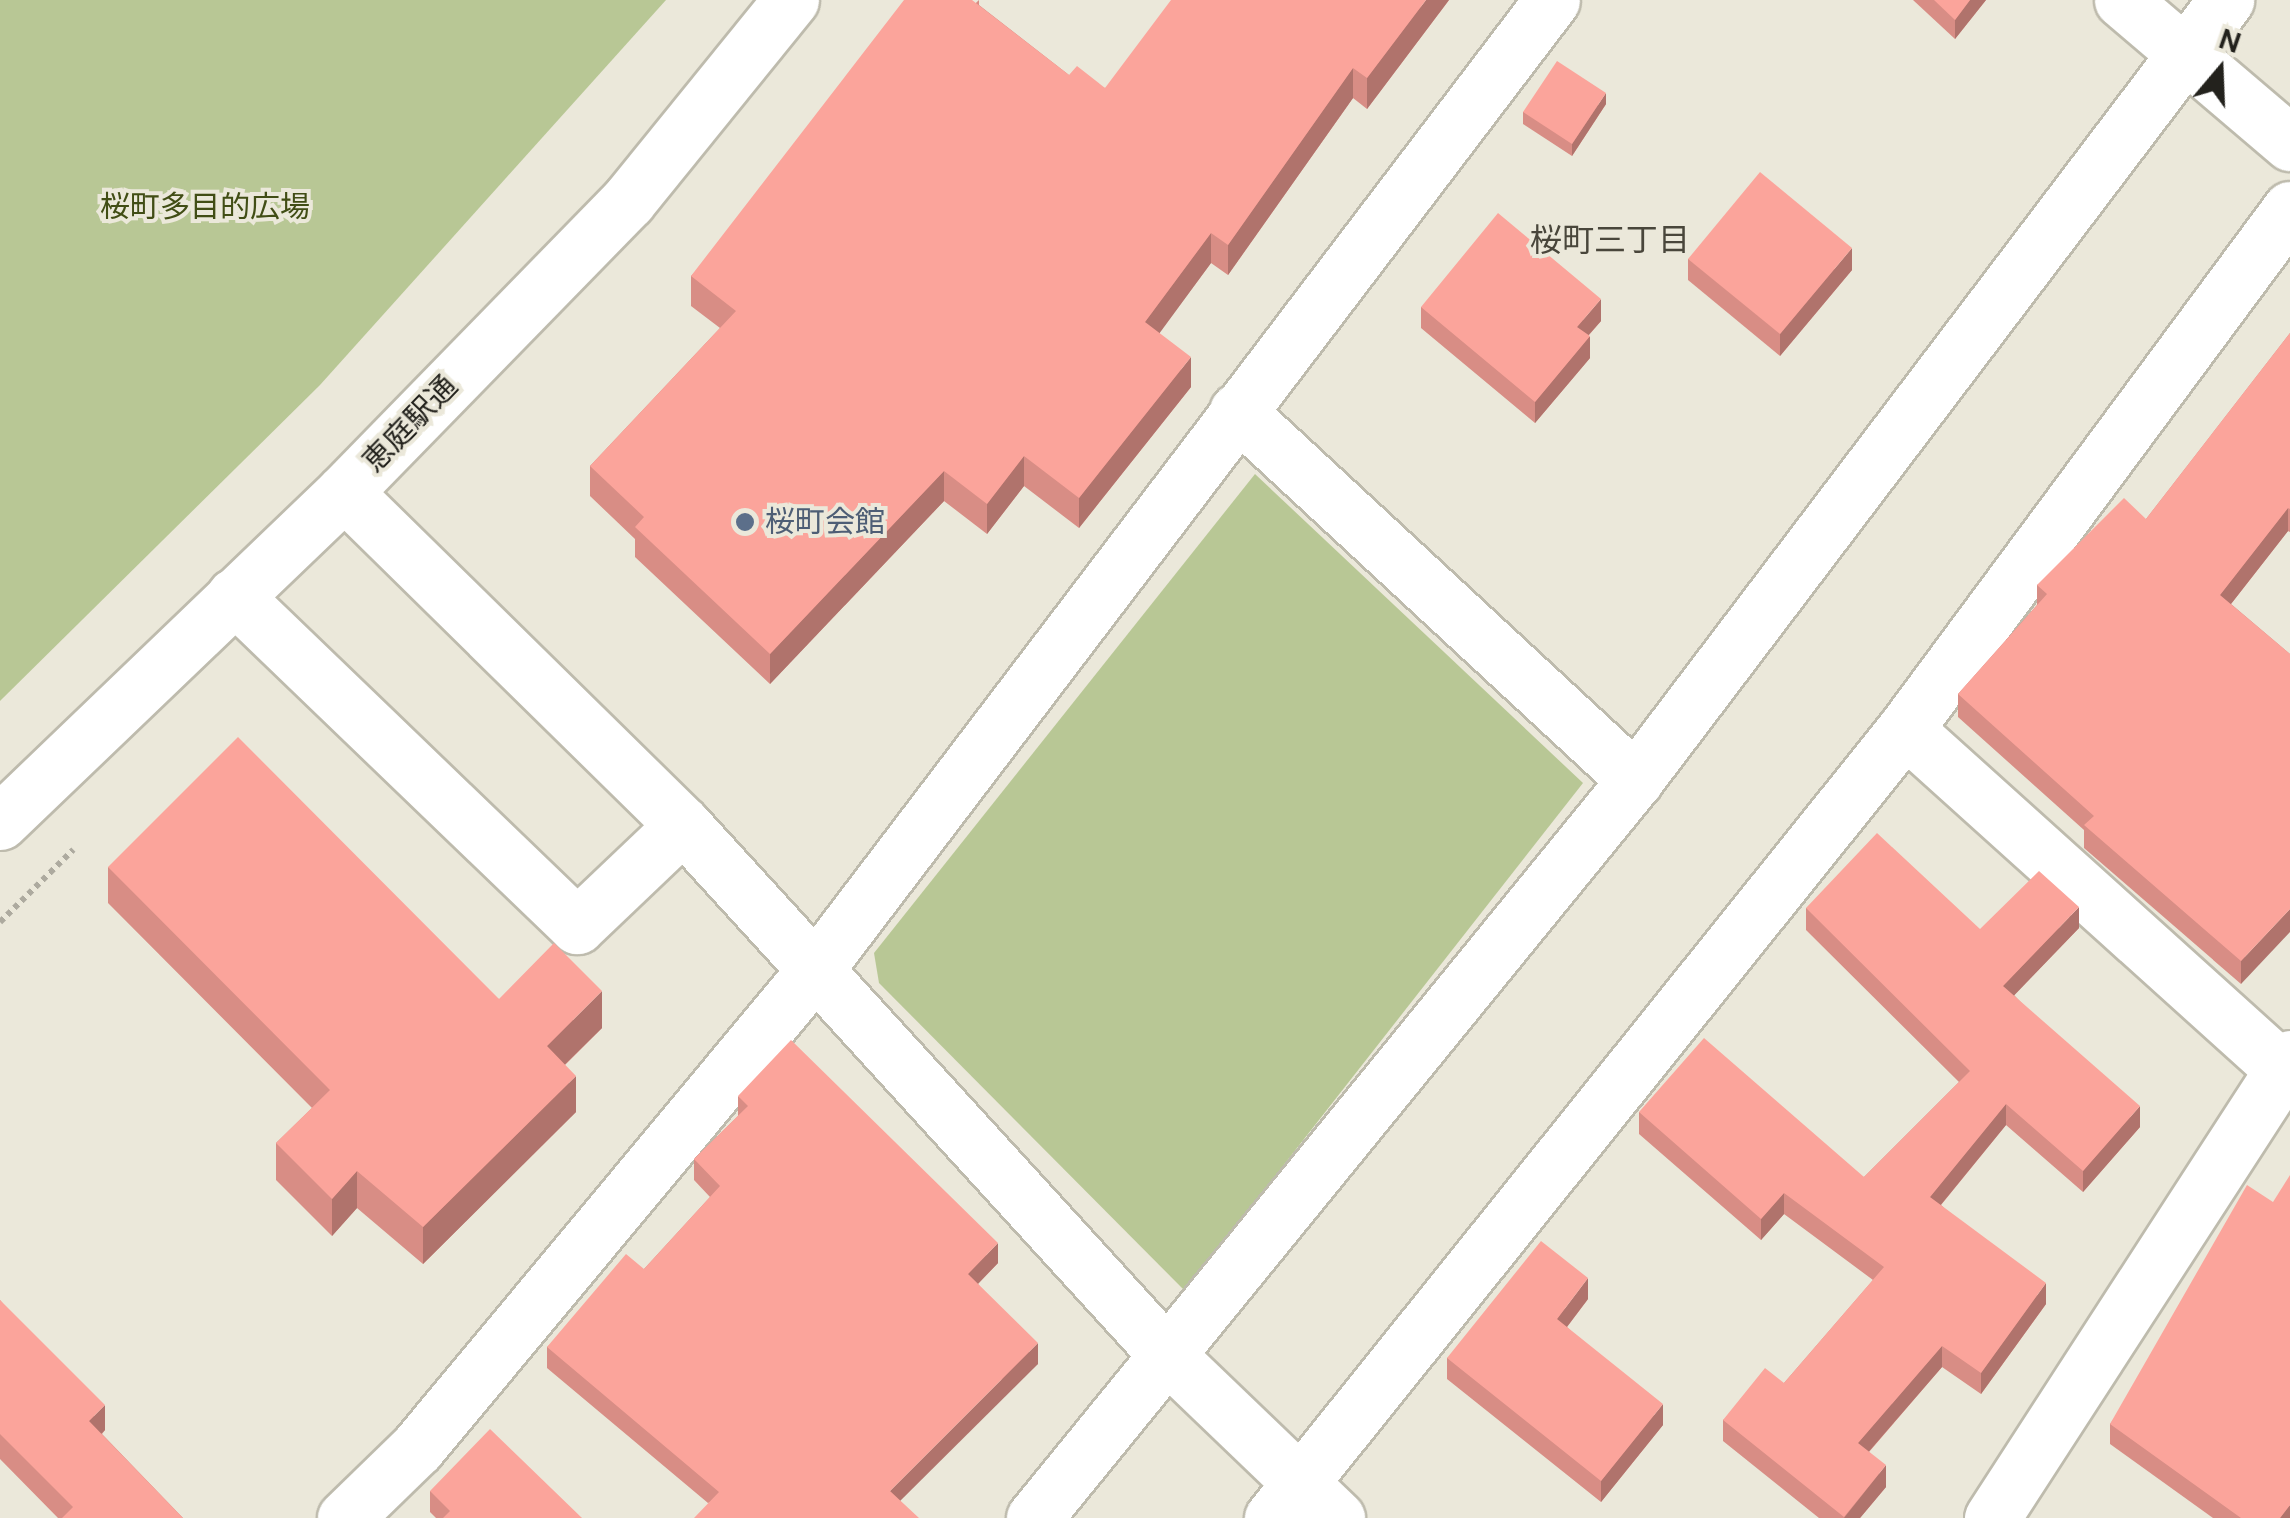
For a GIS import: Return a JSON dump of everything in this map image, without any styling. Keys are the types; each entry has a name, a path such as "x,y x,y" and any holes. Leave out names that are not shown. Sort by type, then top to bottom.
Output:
{"street":[{"name":"恵庭駅通","path":"0,822 344,492 628,201 791,0"},
{"path":"344,1518 417,1448 818,966 1552,0"},
{"path":"2122,0 2290,143"},
{"path":"1034,1518 1635,780 2226,0"},
{"path":"344,492 683,825 818,966 1303,1507 1905,729 2290,209"},
{"path":"1237,410 1635,780"},
{"path":"234,596 578,926 683,825"},
{"path":"1905,729 2287,1068 1992,1518"}],"green space":[{"name":"桜町多目的広場","path":"0,0 666,0 320,385 0,701"},
{"path":"1255,474 1583,783 1185,1291 879,983 874,953"}],"building":[{"path":"904,0 972,0 1069,75 1077,66 1105,88 1171,0 1426,0 1367,78 1353,68 1228,245 1211,233 1145,322 1191,357 1079,498 1024,456 987,504 944,471 770,654 635,527 644,517 590,466 736,311 691,276"},
{"path":"1934,0 1970,0 1955,20"},
{"path":"1557,61 1606,93 1572,144 1523,112"},
{"path":"1760,172 1852,248 1780,334 1688,259"},
{"path":"1498,213 1601,299 1577,327 1590,336 1535,402 1421,307"},
{"path":"2290,333 2290,509 2220,595 2290,654 2290,909 2241,961 2084,825 2094,816 1958,694 2047,594 2037,585 2124,498 2146,519"},
{"path":"238,737 499,999 554,943 602,991 547,1046 576,1076 423,1227 357,1171 332,1199 276,1143 330,1090 108,867"},
{"path":"1877,833 1980,929 2039,871 2079,907 2003,986 2140,1106 2083,1171 2006,1104 1930,1197 2046,1283 1981,1373 1942,1346 1858,1443 1886,1465 1844,1517 1723,1420 1765,1368 1784,1383 1884,1267 1784,1193 1761,1219 1639,1112 1704,1038 1864,1177 1970,1071 1806,908"},
{"path":"791,1040 998,1243 968,1274 1038,1343 890,1491 919,1518 694,1518 719,1492 547,1347 626,1254 644,1269 720,1186 694,1159 748,1106 738,1096"},
{"path":"2290,1175 2290,1505 2280,1518 2241,1518 2110,1424 2247,1185 2273,1202"},
{"path":"1541,1241 1588,1278 1557,1319 1663,1404 1601,1481 1447,1358"},
{"path":"0,1300 105,1405 89,1421 183,1518 62,1518 73,1507 0,1434"},
{"path":"490,1429 582,1518 443,1518 450,1511 430,1491"}],"place":[{"name":"桜町会館","path":"745,522"}],"district":[{"name":"桜町三丁目","path":"1610,240"}]}
